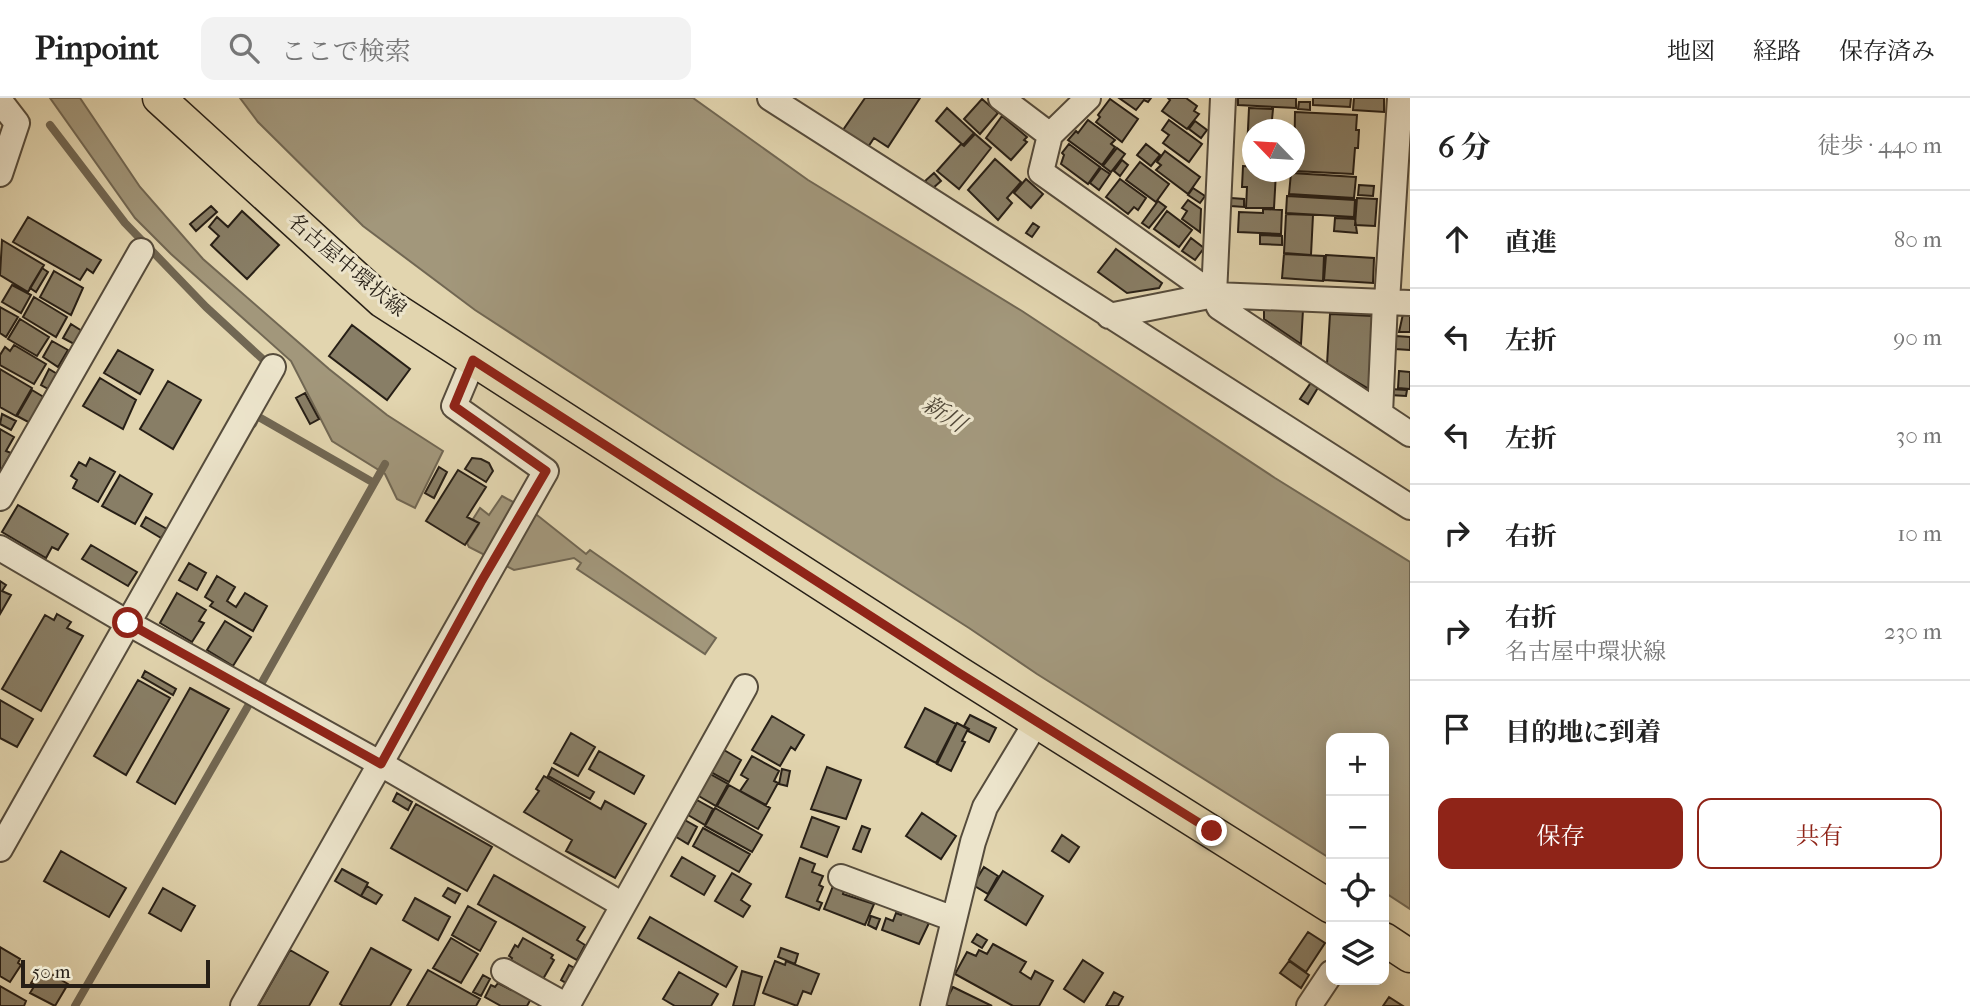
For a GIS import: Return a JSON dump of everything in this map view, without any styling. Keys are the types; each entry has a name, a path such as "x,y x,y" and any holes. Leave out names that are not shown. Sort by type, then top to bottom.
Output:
{"main road":[{"name":"名古屋中環状線","path":"159,98 382,301 959,673 1326,904"},
{"path":"1389,942 1410,956"}],"street":[{"path":"770,98 1410,507"},
{"path":"1001,98 1050,135"},
{"path":"1088,98 1050,135 1041,172 1214,295"},
{"path":"1223,98 1214,295 1219,307 1410,434"},
{"path":"1380,414 1394,302 1400,98"},
{"path":"0,101 17,123 0,174"},
{"path":"0,498 141,251"},
{"path":"1109,316 1214,295 1394,302"},
{"path":"243,1006 546,471 454,406 473,360"},
{"path":"0,849 273,366"},
{"path":"0,548 623,905"},
{"path":"504,971 567,1006 745,687"},
{"path":"933,1006 973,842 985,807 1037,721"},
{"path":"841,877 954,919"},
{"path":"1309,1006 1326,980"}],"water":[{"path":"50,98 80,98 140,187 203,259 329,369 387,415 443,451 415,508 397,499 385,474 332,441 291,361 171,254 135,218"},
{"name":"新川","path":"240,98 693,98 808,180 1022,311 1275,478 1410,562 1410,909 1389,895 1389,733 1326,733 1326,856 1037,674 475,310 363,226 258,122"},
{"path":"502,496 537,515 586,554 590,550 716,638 705,654 577,569 581,563 574,558 514,570 469,547 467,543 479,524 473,519 480,508 489,515"}],"building":[{"path":"865,98 920,98 888,147 874,138 868,147 843,130"},
{"path":"1119,98 1151,98 1148,102 1144,100 1136,110"},
{"path":"1168,98 1186,98 1197,106 1194,111 1199,114 1187,129 1162,111 1170,100"},
{"path":"1238,98 1296,98 1296,108 1238,105"},
{"path":"1313,98 1351,98 1350,107 1313,105"},
{"path":"1354,98 1384,98 1384,112 1353,110"},
{"path":"982,99 998,113 980,134 964,119"},
{"path":"1110,99 1138,119 1122,142 1096,122"},
{"path":"1299,102 1310,102 1310,110 1298,109"},
{"path":"947,108 974,133 963,145 936,121"},
{"path":"1249,108 1273,109 1272,119 1248,119"},
{"path":"1295,112 1357,115 1358,148 1355,148 1353,174 1305,172 1305,119 1295,119"},
{"path":"1002,116 1027,137 1024,140 1027,142 1011,160 986,138"},
{"path":"1088,120 1115,140 1111,144 1115,147 1102,165 1068,140 1076,131 1078,133"},
{"path":"1169,120 1202,144 1189,162 1163,143 1169,135 1162,130"},
{"path":"1195,121 1207,130 1201,138 1189,129"},
{"path":"975,134 991,148 959,189 937,171 961,144 964,146"},
{"path":"1069,144 1100,167 1088,184 1061,164 1064,155 1062,153"},
{"path":"1146,144 1160,155 1151,166 1137,155"},
{"path":"1117,148 1125,154 1111,172 1103,166"},
{"path":"1165,151 1200,177 1188,194 1156,170 1161,165 1157,162"},
{"path":"995,159 1021,182 1007,198 1012,203 998,220 968,190"},
{"path":"1122,160 1128,165 1120,176 1114,171"},
{"path":"1140,162 1169,184 1156,202 1126,180"},
{"path":"1101,168 1110,174 1099,190 1090,183"},
{"path":"934,173 941,181 932,189 925,181"},
{"path":"1305,174 1356,177 1354,198 1289,194 1290,182 1305,182"},
{"path":"1026,179 1043,194 1031,208 1014,193"},
{"path":"1120,179 1146,198 1138,210 1134,207 1128,214 1106,197"},
{"path":"1242,182 1275,182 1274,208 1246,208 1247,187 1242,187"},
{"path":"1359,185 1374,186 1373,196 1358,195"},
{"path":"1193,188 1205,196 1200,203 1188,195"},
{"path":"1287,196 1355,200 1354,217 1286,213"},
{"path":"1231,198 1244,199 1244,207 1231,206"},
{"path":"1357,198 1377,199 1375,226 1355,225"},
{"path":"1188,200 1201,209 1200,232 1182,219 1187,211 1182,208"},
{"path":"1158,201 1166,207 1149,228 1142,223"},
{"path":"211,206 217,212 196,231 190,224"},
{"path":"1263,209 1282,210 1281,234 1238,232 1239,212 1263,213"},
{"path":"242,211 279,245 247,279 211,245 219,236 209,227 217,217 228,227"},
{"path":"1167,211 1192,230 1179,247 1154,229"},
{"path":"1286,214 1313,215 1311,255 1284,253"},
{"path":"28,217 101,260 93,273 87,269 80,280 13,242"},
{"path":"1335,218 1355,219 1357,233 1334,231"},
{"path":"1033,223 1039,227 1032,237 1026,233"},
{"path":"1260,235 1282,236 1282,245 1260,244"},
{"path":"1191,238 1204,248 1195,260 1182,251"},
{"path":"2,240 44,265 28,292 0,275"},
{"path":"1116,249 1162,283 1159,288 1127,293 1098,272"},
{"path":"1284,254 1324,256 1323,281 1282,278"},
{"path":"1326,255 1374,258 1373,283 1324,280"},
{"path":"42,268 48,272 36,292 30,288"},
{"path":"54,271 83,288 71,315 40,297"},
{"path":"12,285 31,295 21,313 2,302"},
{"path":"34,297 67,317 56,337 23,317"},
{"path":"0,307 18,317 6,337 0,333"},
{"path":"1264,307 1303,310 1301,344 1264,319"},
{"path":"1330,314 1373,316 1369,389 1327,364"},
{"path":"1403,314 1410,314 1410,332 1399,332"},
{"path":"20,319 49,337 37,356 8,339"},
{"path":"71,324 82,331 74,344 63,338"},
{"path":"352,325 410,369 387,400 329,356"},
{"path":"1396,336 1410,337 1410,350 1395,349"},
{"path":"52,341 68,350 58,367 43,357"},
{"path":"14,345 46,364 34,384 0,365 0,355 5,347 10,351"},
{"path":"118,350 153,370 140,394 104,373"},
{"path":"0,369 32,388 16,416 0,407"},
{"path":"49,369 59,375 50,390 41,385"},
{"path":"1399,371 1410,372 1410,389 1398,388"},
{"path":"100,378 136,400 123,429 83,406"},
{"path":"168,381 201,400 173,449 140,429"},
{"path":"1312,381 1319,386 1308,404 1300,399"},
{"path":"1390,389 1407,390 1406,396 1390,395"},
{"path":"32,390 47,399 32,424 17,416"},
{"path":"305,393 319,419 310,424 296,398"},
{"path":"2,414 16,421 11,430 0,424"},
{"path":"0,429 14,437 6,451 11,453 0,472"},
{"path":"90,458 115,472 98,502 73,488 77,480 71,476 79,462 86,466"},
{"path":"472,458 489,463 493,471 486,482 465,469"},
{"path":"439,467 447,472 434,498 425,493"},
{"path":"458,470 486,487 467,517 479,523 465,545 426,521"},
{"path":"120,475 152,494 135,524 102,506"},
{"path":"18,505 68,534 58,550 52,547 46,558 2,532"},
{"path":"146,517 167,529 161,538 141,526"},
{"path":"91,545 137,572 128,586 82,559"},
{"path":"189,563 206,573 197,590 179,580"},
{"path":"217,576 235,587 227,601 236,607 245,593 267,606 253,631 210,606 213,602 205,597"},
{"path":"0,581 6,585 2,591 11,595 0,614"},
{"path":"177,593 206,610 199,621 204,623 192,642 160,623"},
{"path":"57,614 71,622 67,628 83,636 41,711 2,689 45,615 54,620"},
{"path":"225,621 251,637 233,666 207,650"},
{"path":"145,671 176,689 173,695 142,677"},
{"path":"138,680 170,698 126,775 94,756"},
{"path":"190,688 229,709 175,804 137,782"},
{"path":"0,700 33,719 17,747 0,738"},
{"path":"925,708 956,724 936,763 905,747"},
{"path":"970,715 996,728 989,742 964,726"},
{"path":"772,716 804,735 795,750 791,747 780,766 752,750"},
{"path":"957,723 968,729 951,771 937,764"},
{"path":"571,733 595,747 578,776 554,763"},
{"path":"724,750 741,760 729,782 711,772"},
{"path":"599,751 644,776 634,794 589,769"},
{"path":"752,756 779,771 774,781 778,783 766,805 740,791 748,779 741,775"},
{"path":"827,767 861,780 846,819 811,809"},
{"path":"552,768 594,792 590,799 548,776"},
{"path":"782,769 790,771 787,786 779,784"},
{"path":"710,774 728,784 716,806 697,795"},
{"path":"544,776 601,809 605,801 646,824 615,878 566,851 572,840 524,812 539,791 536,789"},
{"path":"729,785 770,808 758,829 717,806"},
{"path":"397,793 412,802 408,810 393,801"},
{"path":"697,800 713,809 705,825 688,815"},
{"path":"416,804 492,847 467,891 391,848"},
{"path":"715,808 762,835 752,852 705,826"},
{"path":"922,813 956,836 941,859 906,836"},
{"path":"812,817 839,827 827,857 801,847"},
{"path":"683,819 697,827 688,844 673,835"},
{"path":"862,826 870,829 861,852 853,849"},
{"path":"703,828 750,854 739,872 693,846"},
{"path":"1062,835 1079,847 1069,862 1052,851"},
{"path":"61,851 126,888 109,917 44,881"},
{"path":"682,857 715,876 704,895 671,876"},
{"path":"800,858 815,864 812,872 823,876 819,885 823,887 817,901 822,903 819,910 786,897"},
{"path":"984,867 998,876 988,894 973,885"},
{"path":"342,869 368,883 361,896 335,881"},
{"path":"1003,871 1043,896 1026,925 985,900"},
{"path":"732,873 751,884 741,900 750,906 743,917 715,901"},
{"path":"494,875 585,927 577,940 585,945 577,960 478,904"},
{"path":"367,886 382,895 376,904 361,896"},
{"path":"833,886 844,890 843,894 874,904 865,925 824,909"},
{"path":"163,888 195,906 181,931 149,913"},
{"path":"448,888 460,894 455,903 443,896"},
{"path":"415,898 450,917 438,940 403,920"},
{"path":"468,906 496,922 480,951 452,935"},
{"path":"896,913 929,923 919,944 882,930 886,918 893,921"},
{"path":"871,916 880,919 876,929 868,925"},
{"path":"650,917 737,967 726,987 638,938"},
{"path":"1308,932 1325,943 1306,972 1289,960"},
{"path":"977,934 987,940 982,948 972,942"},
{"path":"451,938 478,954 461,983 433,968"},
{"path":"523,938 553,955 551,958 554,960 543,979 511,960 509,956"},
{"path":"993,944 1026,962 1020,972 1031,979 1035,971 1053,981 1039,1006 1013,1006 955,974 967,952 976,956 979,950 987,954"},
{"path":"0,947 20,959 18,963 21,965 10,982 0,976"},
{"path":"371,948 411,970 390,1006 343,1006 340,1004"},
{"path":"781,948 798,954 795,964 778,957"},
{"path":"290,950 328,972 309,1006 258,1006"},
{"path":"1083,960 1103,973 1084,1002 1064,989"},
{"path":"775,961 785,965 786,961 819,974 811,994 803,991 797,1006 763,993"},
{"path":"1289,961 1309,975 1301,988 1280,973"},
{"path":"569,965 576,969 568,984 561,980"},
{"path":"41,968 68,984 55,1006 30,993 35,985 31,983"},
{"path":"428,970 480,999 476,1006 407,1006"},
{"path":"742,971 762,977 754,1006 733,1006"},
{"path":"679,972 718,994 711,1006 675,1006 663,999"},
{"path":"483,975 490,979 481,996 473,992"},
{"path":"498,983 532,997 527,1006 501,1006 485,997 491,985 495,987"},
{"path":"0,986 26,1001 24,1006 0,1006"},
{"path":"953,987 992,1006 948,1006 944,1004"},
{"path":"1114,992 1123,997 1118,1006 1106,1006"},
{"path":"1389,997 1403,1006 1383,1006"}],"waterway":[{"path":"50,125 125,223 206,307 267,365"},
{"path":"253,424 257,416 374,483"},
{"path":"261,684 385,464"},
{"path":"75,1006 248,706"}],"route":[{"path":"128,623 381,764 481,582 546,471 454,406 473,360 959,673 1212,831"}]}
